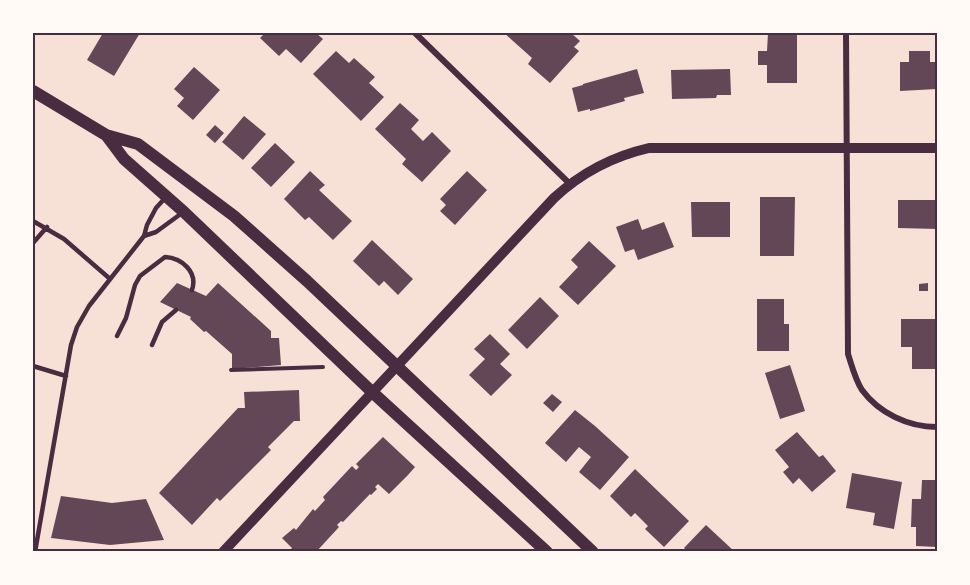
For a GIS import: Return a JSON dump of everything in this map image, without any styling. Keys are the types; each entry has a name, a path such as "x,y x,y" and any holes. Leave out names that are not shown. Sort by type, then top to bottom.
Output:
{"main road":[{"path":"33,91 106,135 138,144 234,216 307,281 593,552"},
{"path":"106,135 124,159 184,212 371,391 547,552"}],"street":[{"path":"415,33 570,183"},
{"path":"846,33 848,354 861,388 884,411 913,425 937,427"},
{"path":"223,552 371,391 570,183 609,161 649,148 727,146 937,148"}],"lane":[{"path":"35,552 71,345 77,327 109,278 144,236 156,208 166,196"},
{"path":"144,236 156,232 184,212"},
{"path":"33,221 64,238 109,278"},
{"path":"33,243 47,227"},
{"path":"117,336 126,318 135,285 140,276 165,257 180,260 187,266 193,276 192,290"},
{"path":"152,345 162,322 176,310"},
{"path":"33,366 66,376"}],"path":[{"path":"231,370 323,367"}],"building":[{"path":"103,33 140,33 114,76 87,60"},
{"path":"265,33 316,33 323,39 301,63 286,49 279,56 260,38"},
{"path":"504,33 571,33 580,41 574,47 579,51 550,83 528,64 532,58"},
{"path":"768,33 797,33 797,83 767,83 767,65 758,65 758,51 767,51"},
{"path":"336,51 349,63 354,58 375,77 369,83 384,97 361,121 313,74"},
{"path":"909,51 930,51 930,62 937,62 937,89 900,91 900,62 909,62"},
{"path":"194,67 220,90 193,120 177,106 184,98 174,89"},
{"path":"637,69 644,93 624,98 625,101 578,112 572,88"},
{"path":"730,69 731,95 717,95 716,98 672,99 671,70"},
{"path":"400,103 419,120 411,129 423,141 432,132 451,151 422,182 402,164 406,159 375,129"},
{"path":"244,116 266,134 243,160 222,142"},
{"path":"215,125 224,133 215,143 206,135"},
{"path":"275,143 295,162 271,187 251,168"},
{"path":"310,171 325,185 319,190 352,221 333,240 309,217 305,220 284,199"},
{"path":"467,171 487,190 455,225 440,211 446,205 440,199"},
{"path":"760,197 795,197 794,256 760,256"},
{"path":"898,200 937,200 937,229 898,228"},
{"path":"691,202 730,202 730,237 692,237"},
{"path":"638,219 642,230 664,222 674,247 638,260 634,249 625,252 616,227"},
{"path":"372,240 413,279 398,295 384,281 379,286 353,261"},
{"path":"589,241 616,266 578,305 559,287 578,267 571,260"},
{"path":"177,283 206,296 218,283 271,331 271,338 279,338 281,365 232,369 232,354 206,331 204,332 190,319 191,317 160,302"},
{"path":"928,283 928,291 919,291 919,284"},
{"path":"540,297 559,316 527,349 508,330"},
{"path":"757,299 784,299 784,324 789,324 789,351 757,351"},
{"path":"901,319 937,319 936,369 912,369 912,347 901,347"},
{"path":"490,334 510,354 500,364 512,375 491,396 469,375 485,359 474,349"},
{"path":"790,365 805,411 780,419 765,373"},
{"path":"299,390 300,421 294,421 268,447 271,450 220,501 217,498 192,525 159,493 238,408 245,408 244,392"},
{"path":"552,394 562,402 553,412 543,403"},
{"path":"575,410 629,457 600,490 579,472 591,457 579,447 566,462 545,443"},
{"path":"797,432 819,457 823,455 836,471 812,492 799,478 793,484 783,472 789,467 775,450"},
{"path":"383,437 415,467 389,494 378,484 375,487 377,489 371,495 337,525 339,527 316,552 289,552 292,548 282,538 294,528 296,530 313,509 315,511 325,500 323,497 352,466 356,470 359,467 356,464"},
{"path":"635,469 689,521 664,547 645,529 648,526 635,513 631,517 610,496"},
{"path":"852,473 902,482 894,529 873,525 875,513 846,508"},
{"path":"922,480 937,480 937,547 916,546 916,527 911,527 912,499 921,499"},
{"path":"61,496 112,503 146,499 164,540 110,545 51,538"},
{"path":"706,525 735,552 688,552 684,548"}]}
